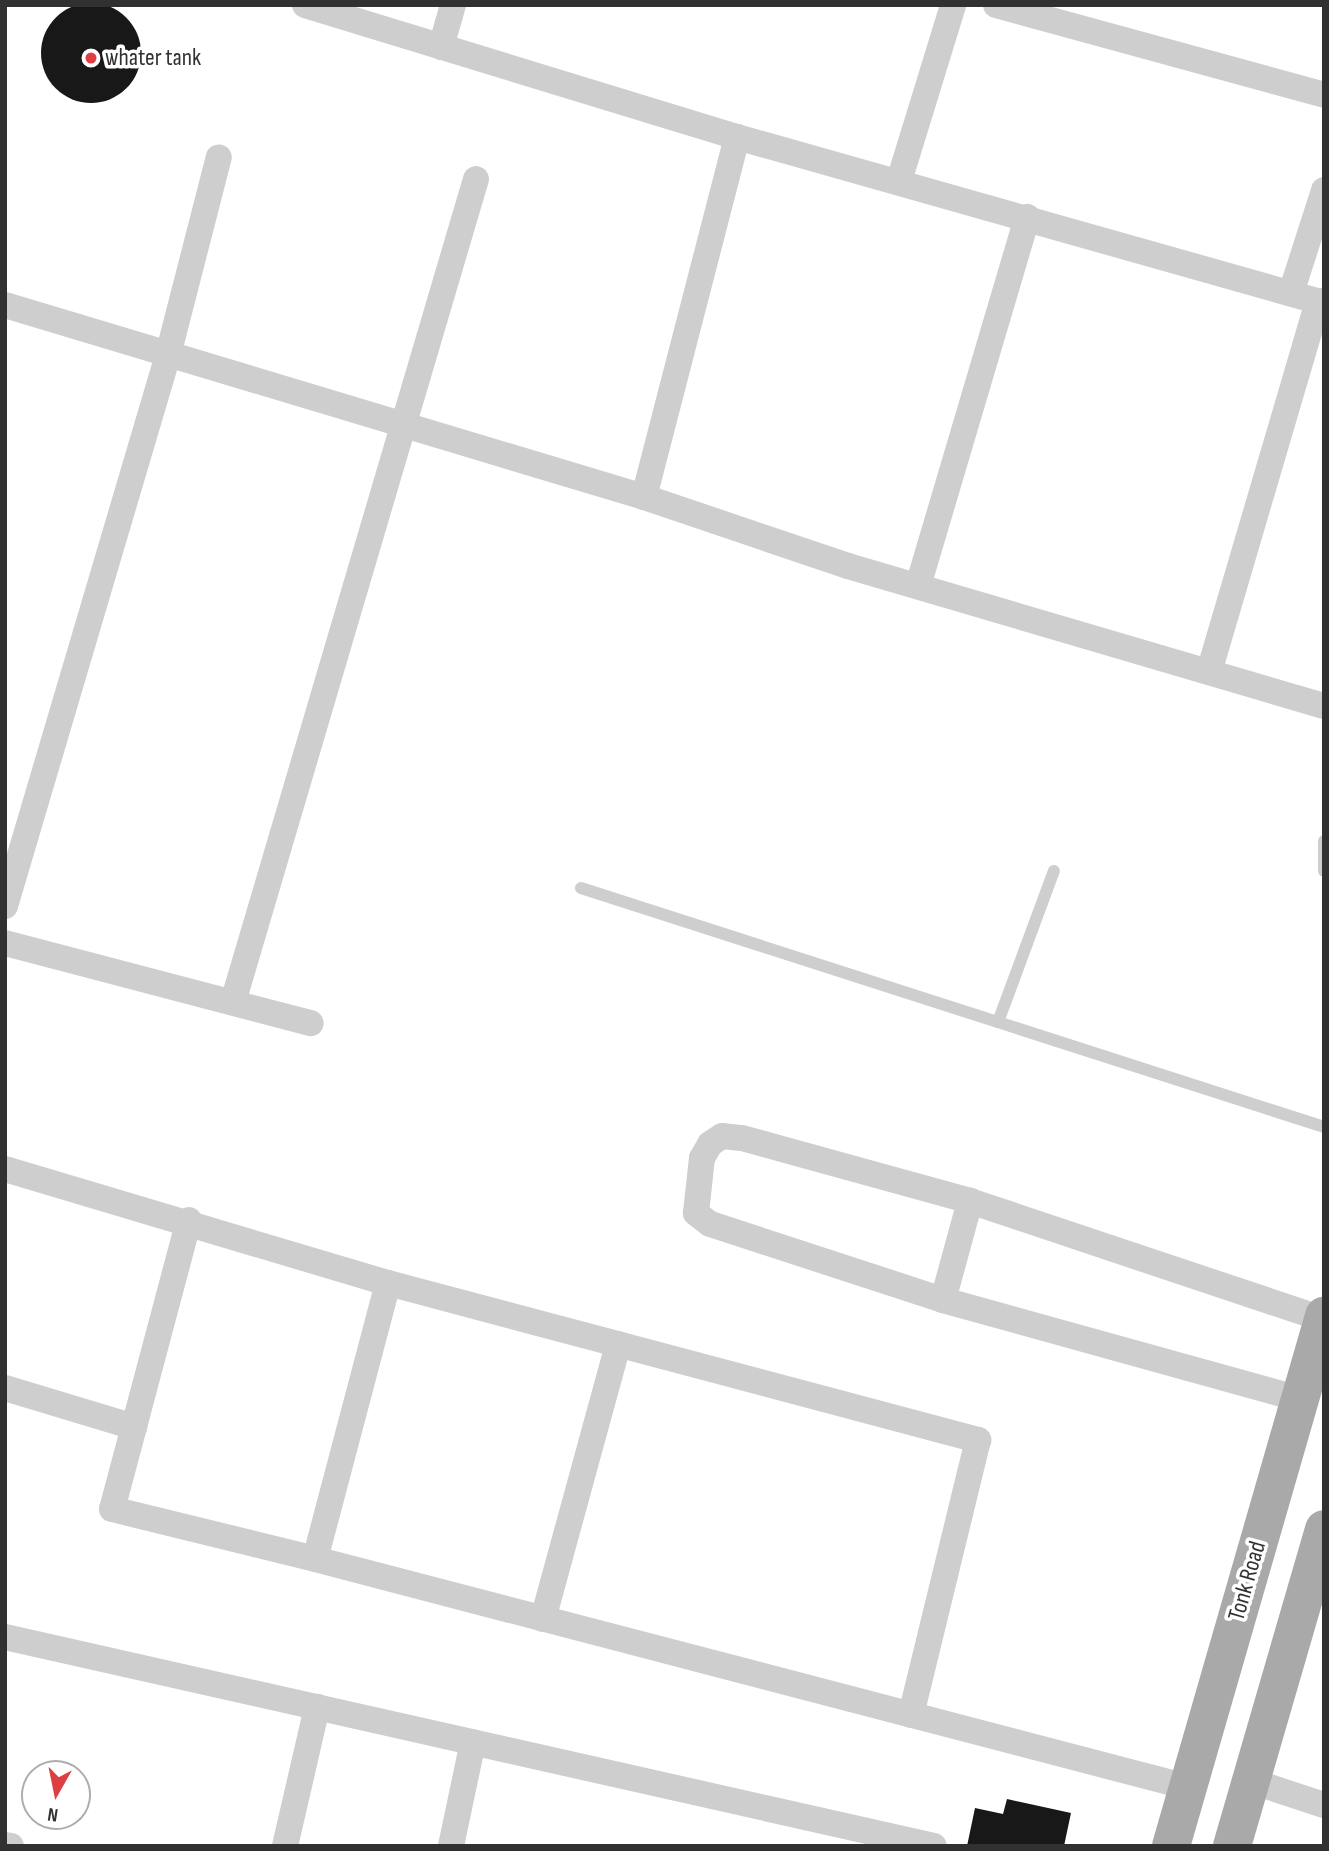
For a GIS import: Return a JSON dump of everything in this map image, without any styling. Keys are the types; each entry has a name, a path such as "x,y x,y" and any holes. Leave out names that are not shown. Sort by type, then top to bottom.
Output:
{"main road":[{"name":"Tonk Road","path":"1171,1846 1323,1317"},
{"path":"1232,1846 1324,1529"}],"street":[{"path":"305,5 737,137 1321,302 1209,672"},
{"path":"441,47 453,5"},
{"path":"899,181 953,5"},
{"path":"996,5 1324,95"},
{"path":"643,497 737,137"},
{"path":"5,906 168,355 219,157"},
{"path":"233,1002 401,425 476,179"},
{"path":"1291,293 1324,190"},
{"path":"918,586 1027,217"},
{"path":"5,305 643,497 918,586 1324,706"},
{"path":"5,943 311,1023"},
{"path":"1300,1399 943,1300 709,1224 696,1213 702,1158 710,1144 722,1136 742,1138 970,1201 1323,1317"},
{"path":"5,1169 189,1220 388,1283 978,1440 911,1715"},
{"path":"943,1300 970,1201"},
{"path":"189,1220 112,1509 315,1559 1188,1787"},
{"path":"315,1559 388,1283"},
{"path":"543,1619 618,1344"},
{"path":"5,1388 134,1427"},
{"path":"5,1637 934,1846"},
{"path":"285,1846 317,1707"},
{"path":"451,1846 473,1742"},
{"path":"1251,1781 1324,1805"},
{"path":"5,1844 11,1846"}],"lane":[{"path":"1324,841 1324,871"},
{"path":"998,1023 1054,871"},
{"path":"581,888 1324,1127"}],"building":[{"name":"whater tank","path":"91,3 110,7 126,18 137,34 141,53 137,72 126,88 110,99 91,103 72,99 56,88 45,72 41,53 45,34 56,18 72,7"},
{"path":"1007,1799 1071,1813 1064,1846 967,1846 975,1808 1003,1814"}],"place":[{"name":"whater tank","path":"91,58"}]}
